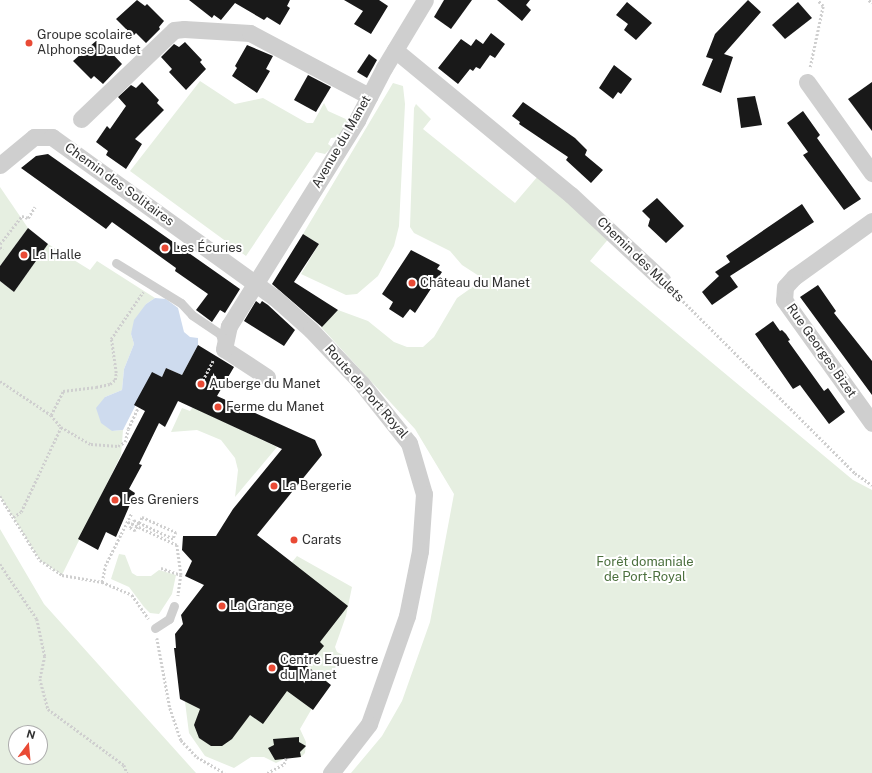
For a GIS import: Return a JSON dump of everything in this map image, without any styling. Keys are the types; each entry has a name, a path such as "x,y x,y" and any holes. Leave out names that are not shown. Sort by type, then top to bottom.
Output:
{"street":[{"name":"Avenue du Manet","path":"224,349 229,326 369,96 425,0"},
{"path":"81,119 174,30 184,29 250,33 369,96"},
{"name":"Chemin des Mulets","path":"395,50 571,195 662,280"},
{"path":"807,82 872,173"},
{"name":"Chemin des Solitaires","path":"0,165 34,137 52,137 256,283"},
{"name":"Rue Georges Bizet","path":"872,221 794,277 785,287 784,300 872,424"},
{"name":"Route de Port Royal","path":"256,283 312,330 362,384 409,443 424,494 420,551 408,616 369,724 331,773"},
{"path":"224,349 267,377"}],"lane":[{"path":"116,263 181,303 192,315 220,334 224,349"},
{"path":"155,628 169,619 174,606"}],"path":[{"path":"807,82 823,6 817,0"},
{"path":"869,0 872,3"},
{"path":"0,244 22,216 28,218 35,207"},
{"name":"Chemin des Mulets","path":"662,280 854,473 872,485"},
{"path":"51,415 63,391 96,387 110,384 115,380 116,373 111,340 149,283"},
{"path":"201,384 216,354 224,349"},
{"path":"0,381 51,415 61,427 91,444 118,446 125,442 128,429 138,408"},
{"path":"12,517 21,512 61,427"},
{"path":"0,496 40,560 62,576 102,582 132,595 155,628 170,708 181,740 197,757 225,773"},
{"path":"102,582 105,566 132,512"},
{"path":"132,524 134,520 139,523 173,539 176,532 142,517 139,523 137,527"},
{"path":"128,522 177,544 181,575 174,606"},
{"path":"156,531 159,524"},
{"path":"0,564 37,619 45,656 40,679 48,709 124,765 127,773"},
{"path":"161,568 181,575"},
{"path":"268,773 284,764 286,758"}],"green space":[{"path":"200,81 235,104 263,98 307,123 313,123 324,103 328,111 348,120 338,137 331,138 328,144 332,147 325,154 316,152 246,256 130,171"},
{"path":"393,83 403,86 405,104 399,226 394,246 378,276 357,294 346,295 301,274 319,244 303,234"},
{"name":"Forêt domaniale de Port-Royal","path":"416,104 431,119 423,129 515,203 538,176 610,237 590,261 853,480 872,490 872,773 351,773 382,736 402,701 430,622 454,494 415,429 321,327 338,310 368,321 394,342 407,347 423,347 434,337 457,298 474,286 479,276 462,265 450,251 414,233 410,227 414,108"},
{"path":"0,187 28,228 0,266"},
{"path":"48,244 90,270 97,261 155,298 146,304 131,334 134,344 124,369 122,390 105,397 112,431 123,430 121,455 62,575 40,560 0,496 0,281 14,292"},
{"path":"193,407 277,447 235,497 238,470 235,458 221,440 197,430 171,432 182,408 190,411"},
{"path":"0,529 44,604 196,773 0,773"},
{"path":"119,554 125,555 132,573 137,576 151,576 159,570 176,575 172,594 159,614 150,613 129,587 111,579"},
{"name":"Centre Equestre du Manet","path":"297,556 352,587 346,616 335,647 337,652 343,655 300,729 306,742 305,753 301,757 286,758 276,763 264,757 251,757 234,768 205,756 189,733 185,702 224,646"}],"water":[{"path":"155,298 166,299 178,308 184,332 190,337 198,338 198,345 182,375 166,368 162,377 152,373 123,430 112,431 101,423 96,408 105,397 122,390 124,369 134,344 131,334 134,320 146,304"}],"building":[{"path":"137,0 145,6 147,4 164,21 159,27 160,29 146,43 136,33 133,36 116,19"},
{"path":"189,0 290,0 287,6 290,8 280,25 267,17 264,20 235,3 221,20 214,15 212,18"},
{"path":"344,0 379,0 388,6 371,34 354,24 363,11"},
{"path":"444,0 472,0 451,29 434,17"},
{"path":"497,0 530,0 526,5 531,10 522,21"},
{"path":"748,0 761,12 724,54 733,57 721,93 702,85 713,59 706,57 715,34"},
{"path":"627,2 652,23 636,40 624,30 628,24 616,15"},
{"path":"798,2 812,18 785,39 772,25"},
{"path":"491,33 505,44 495,58 490,55 480,69 476,67 473,71 470,69 458,84 438,68 461,39 471,46 476,39 483,44"},
{"path":"96,41 103,48 105,46 122,64 103,84 94,76 91,79 73,61"},
{"path":"185,42 202,60 200,62 206,69 186,90 169,72 172,69 161,57 174,44 179,47"},
{"path":"247,45 273,56 266,69 270,71 257,93 232,76 237,68 235,66"},
{"path":"369,54 377,60 367,78 357,72"},
{"path":"614,65 632,79 621,94 618,92 613,99 599,88"},
{"path":"308,75 331,87 316,112 294,100"},
{"path":"142,82 159,100 157,103 164,110 135,139 142,144 126,169 106,155 108,151 96,142 107,126 110,129 126,106 118,97 131,85 136,88"},
{"path":"872,82 872,131 848,99"},
{"path":"755,96 762,125 741,128 737,98"},
{"path":"523,102 575,138 587,150 585,155 603,170 591,183 566,160 568,157 519,124 520,122 512,116"},
{"path":"803,111 820,135 817,138 861,199 844,210 803,155 808,152 787,123"},
{"name":"Les Écuries","path":"48,154 240,289 225,313 220,310 212,322 196,310 208,294 175,271 176,268 112,222 106,229 21,168 36,156"},
{"path":"657,198 684,226 666,243 648,226 650,219 642,211"},
{"path":"802,204 814,222 730,276 738,287 712,305 702,292 719,276 715,272 730,262 726,256"},
{"name":"La Halle","path":"28,228 48,244 14,292 0,281 0,266"},
{"path":"303,234 319,244 294,282 338,310 322,327 272,284"},
{"name":"Château du Manet","path":"411,250 440,265 437,269 442,272 415,313 410,309 403,318 389,309 393,302 382,294"},
{"path":"818,285 836,311 834,313 872,361 872,395 800,297"},
{"path":"256,301 260,304 262,301 268,305 295,330 284,346 244,321"},
{"path":"773,321 780,331 782,330 786,334 790,340 788,341 824,391 828,388 845,412 829,424 800,385 793,389 755,334"},
{"path":"198,345 234,367 217,396 315,440 322,455 257,535 348,606 320,642 324,646 307,666 331,685 313,710 287,691 263,724 250,715 232,739 222,746 211,746 199,738 194,725 200,709 180,699 174,648 176,648 175,634 183,624 181,615 204,585 185,576 192,561 182,550 183,536 216,536 233,509 282,449 178,401 165,427 159,423 139,464 142,465 129,489 135,493 116,537 106,532 98,550 78,539 145,411 134,405 152,372 162,377 166,368 182,375"},
{"path":"299,737 299,742 306,746 300,752 301,757 275,760 268,748 274,745 273,739"}],"place":[{"name":"Groupe scolaire Alphonse Daudet","path":"29,43"},
{"name":"Les Écuries","path":"165,248"},
{"name":"La Halle","path":"24,255"},
{"name":"Château du Manet","path":"412,283"},
{"name":"Auberge du Manet","path":"201,384"},
{"name":"Ferme du Manet","path":"218,407"},
{"name":"La Bergerie","path":"274,486"},
{"name":"Les Greniers","path":"115,500"},
{"name":"Carats","path":"294,540"},
{"name":"La Grange","path":"222,606"},
{"name":"Centre Equestre du Manet","path":"272,668"}]}
